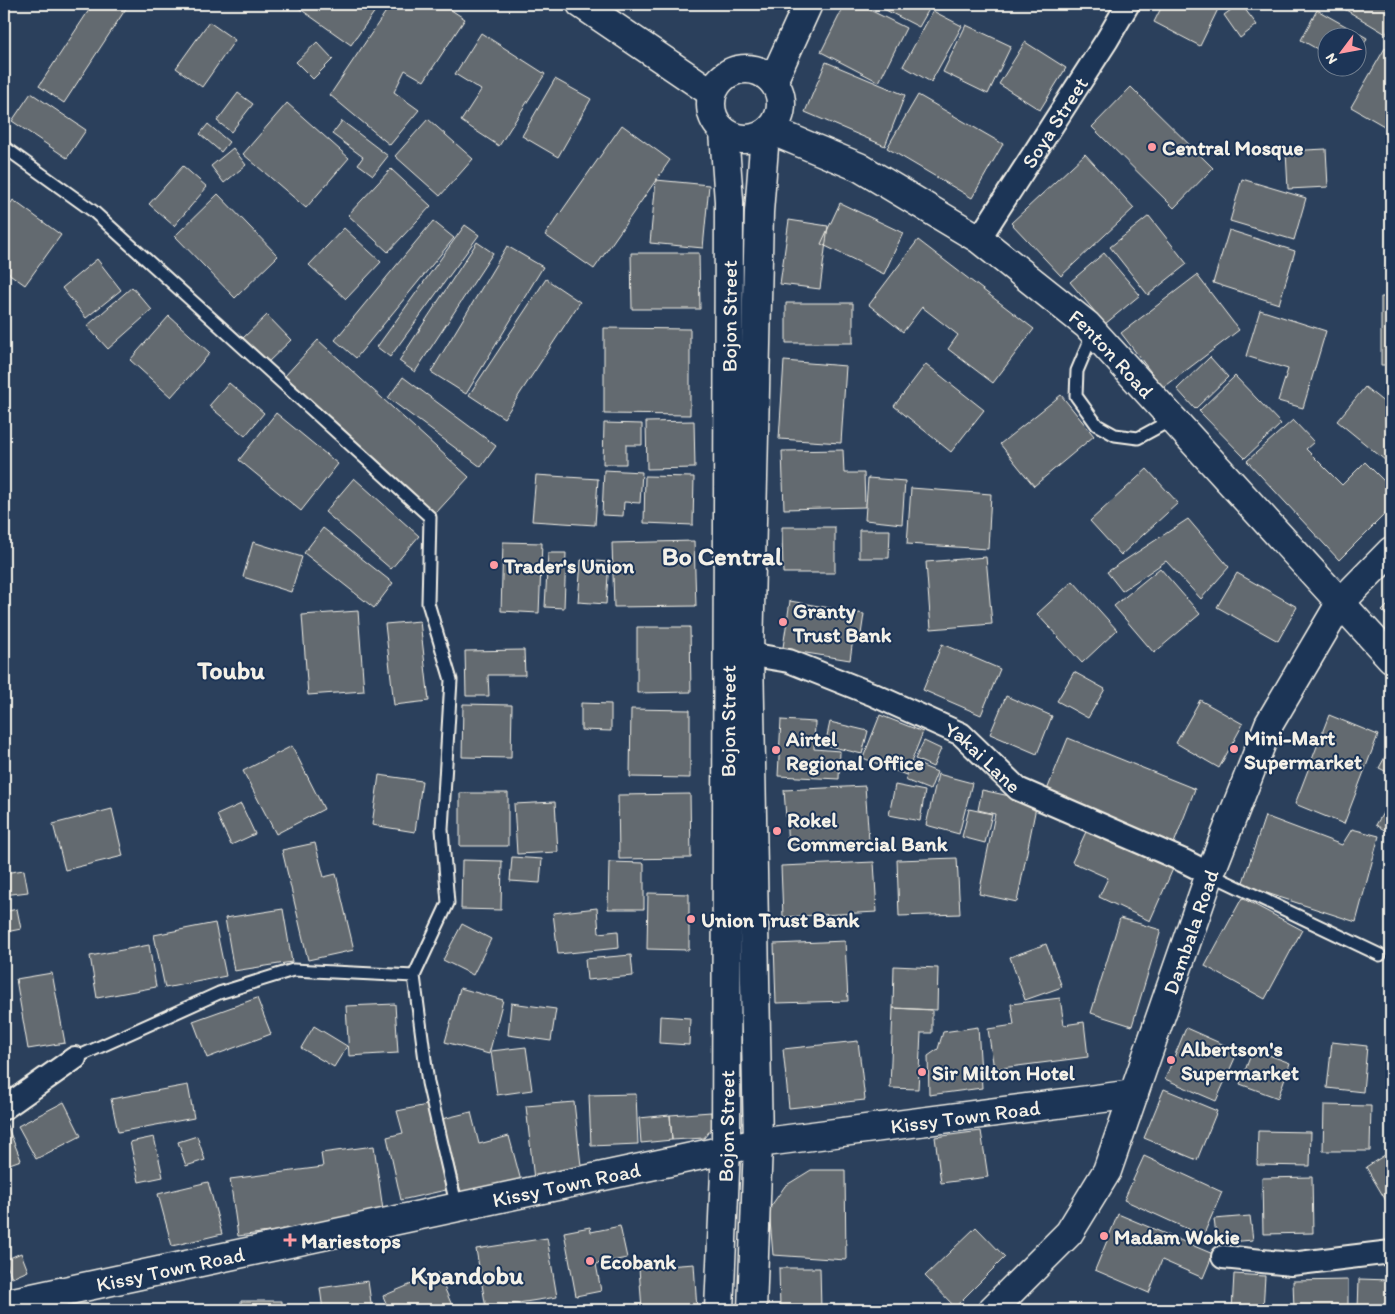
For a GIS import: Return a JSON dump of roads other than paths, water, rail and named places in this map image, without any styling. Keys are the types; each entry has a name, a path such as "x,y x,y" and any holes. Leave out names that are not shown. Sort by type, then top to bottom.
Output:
{"street":[{"path":"581,4 712,93"},
{"path":"773,82 808,4"},
{"name":"Soya Street","path":"979,239 1128,4"},
{"path":"746,68 758,71 769,77 773,82 779,92 781,110 777,121 767,132 747,139 735,138 724,132 716,123 711,112 712,93 722,77 739,69 746,68"},
{"name":"Bojon Street","path":"719,1310 726,1149 729,201 724,132"},
{"name":"Fenton Road","path":"767,132 859,167 979,239 1087,324 1391,658"},
{"name":"Bojon Street","path":"752,1310 758,1142 749,654 758,212 767,132"},
{"name":"Dambala Road","path":"992,1310 1069,1233 1107,1171 1210,874 1269,724 1341,602 1391,551"},
{"name":"Yakai Lane","path":"749,654 789,661 872,694 961,734 1018,789 1210,874"},
{"path":"4,1108 75,1058"},
{"name":"Kissy Town Road","path":"10,1306 758,1142 1134,1094"},
{"path":"1223,1257 1291,1264 1391,1252"}],"lane":[{"path":"4,147 93,211 430,517 428,603 451,680 442,829 448,903 414,976 428,1083 457,1208"},
{"path":"1094,331 1077,371 1076,396 1097,425 1115,435 1138,438 1173,419"},
{"path":"1210,874 1380,955"},
{"path":"75,1058 219,993 293,970 414,976"}],"place":[{"name":"Central Mosque","path":"1152,147"},
{"name":"Trader's Union","path":"494,565"},
{"name":"Granty Trust Bank","path":"783,622"},
{"name":"Mini-Mart Supermarket","path":"1234,749"},
{"name":"Airtel Regional Office","path":"776,750"},
{"name":"Rokel Commercial Bank","path":"777,831"},
{"name":"Union Trust Bank","path":"691,919"},
{"name":"Albertson's Supermarket","path":"1171,1060"},
{"name":"Sir Milton Hotel","path":"922,1072"},
{"name":"Madam Wokie","path":"1104,1236"},
{"name":"Mariestops","path":"290,1240"},
{"name":"Ecobank","path":"590,1261"}],"district":[{"name":"Bo Central","path":"722,556"},
{"name":"Toubu","path":"231,670"},
{"name":"Kpandobu","path":"467,1275"}]}
